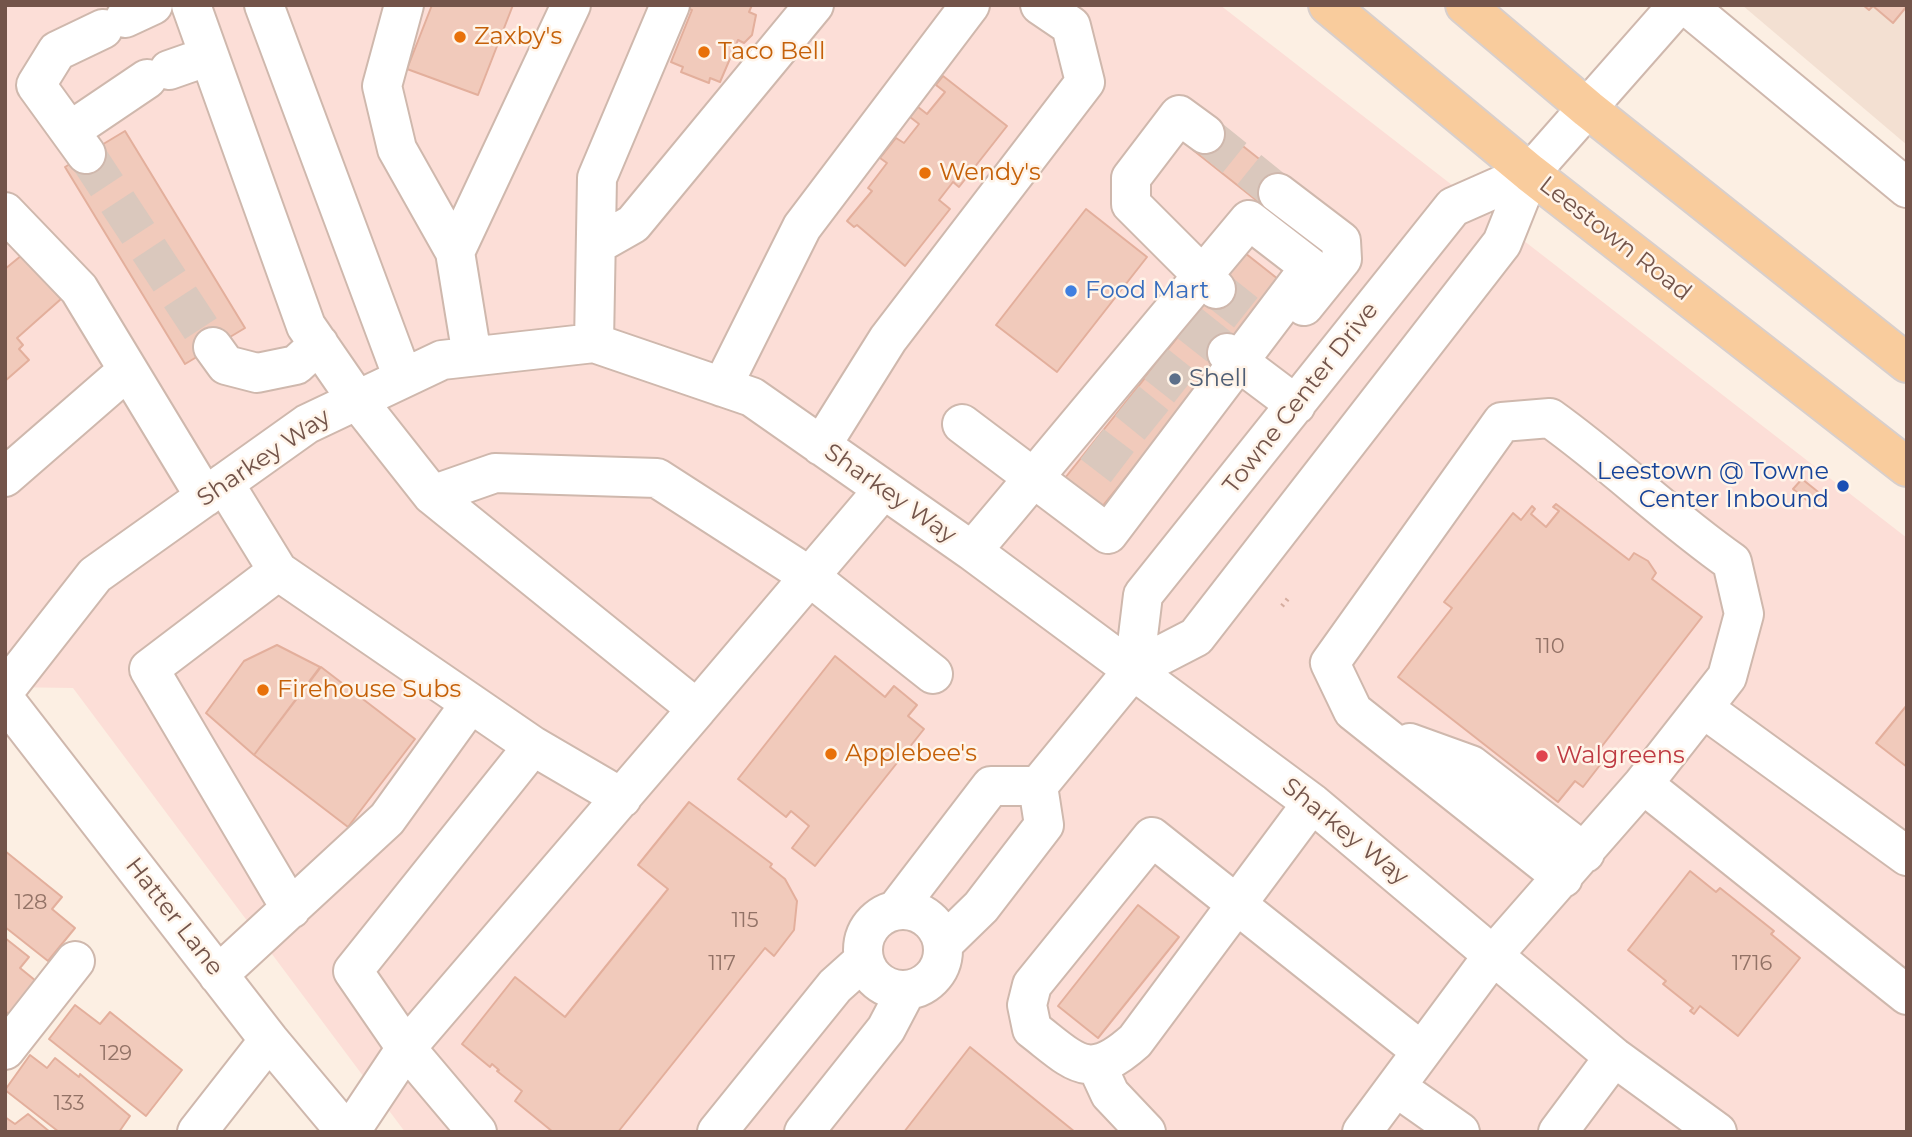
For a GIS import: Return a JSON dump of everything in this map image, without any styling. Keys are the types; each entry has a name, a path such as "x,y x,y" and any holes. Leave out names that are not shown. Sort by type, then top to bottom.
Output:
{"main road":[{"name":"Leestown Road","path":"1328,5 1530,173 1907,467"},
{"path":"1465,5 1588,109 1907,363"}],"street":[{"path":"191,5 306,326 357,400 432,495 697,709"},
{"path":"264,5 403,378"},
{"path":"404,5 382,86 397,149 455,251 472,356"},
{"path":"455,251 571,5"},
{"path":"594,343 597,178 670,5"},
{"path":"596,245 633,224 814,5"},
{"path":"722,387 802,227 970,5"},
{"path":"821,446 888,339 1085,82 1071,26 1040,5"},
{"name":"Towne Center Drive","path":"1038,786 1134,669 1196,636 1502,243 1530,173 1678,5"},
{"path":"1686,5 1907,188"},
{"path":"127,17 57,51 36,85 78,143 158,75 209,56"},
{"path":"1205,134 1179,115 1131,178 1131,204 1209,283"},
{"name":"Towne Center Drive","path":"1134,669 1143,595 1453,207 1530,173"},
{"path":"1259,323 1282,334 1342,259 1341,241 1278,193"},
{"path":"5,212 79,289 128,370 278,571 533,746 622,798"},
{"path":"962,424 1034,478 1108,534 1138,479 1170,436 1259,323 1310,267 1249,219 1209,283 1083,437 1034,478 972,551"},
{"name":"Sharkey Way","path":"5,690 95,575 307,424 442,360 594,343 752,397 972,551 1312,803 1614,1057 1717,1132"},
{"path":"213,347 226,365 257,373 296,365 318,344"},
{"path":"1233,357 1296,405"},
{"path":"5,477 128,370"},
{"path":"1362,1132 1494,954 1574,865 1643,784 1727,677 1744,614 1732,562 1681,526 1609,461 1550,418 1502,422 1330,663 1353,711 1378,732 1471,765 1574,865"},
{"path":"432,495 495,473 657,478 810,576 933,674"},
{"path":"348,1132 407,1048 883,490"},
{"path":"278,571 149,669 291,909"},
{"name":"Hatter Lane","path":"5,700 269,1040 348,1132"},
{"path":"218,975 387,819 470,704"},
{"path":"1703,708 1907,856"},
{"path":"477,1132 407,1048 353,971 533,746"},
{"path":"1643,784 1907,995"},
{"path":"896,910 991,786 1038,786 1044,825 981,907 943,944"},
{"path":"1312,803 1237,904 1135,1041 1115,1059 1097,1066 1076,1062 1032,1029 1027,1005 1032,985 1152,837 1237,904 1421,1051"},
{"path":"896,910 921,914 939,931 943,944 943,957 936,974 919,988 906,991 879,983 864,960 863,947 873,924 883,915 896,910"},
{"path":"717,1132 835,986 864,960"},
{"path":"5,1050 75,961"},
{"path":"804,1132 886,1029 906,991"},
{"path":"197,1132 269,1040"},
{"path":"1558,1132 1614,1057"},
{"path":"1097,1066 1110,1094 1146,1132"},
{"path":"1396,1087 1460,1132"}],"path":[{"path":"1282,607 1290,596"}],"shaded area":[{"path":"5,5 1220,5 1907,538 1907,1132 405,1132 73,688 5,687"},
{"path":"1742,5 1907,5 1907,145"}],"building":[{"name":"Zaxby's","path":"432,5 513,5 478,95 407,69"},
{"name":"Taco Bell","path":"691,5 752,5 749,12 756,15 752,35 744,43 738,40 720,82 710,78 709,83 681,72 683,67 671,62 692,10 689,9"},
{"path":"1863,5 1907,6 1893,23 1873,6 1869,10"},
{"name":"Wendy's","path":"943,76 1007,126 959,187 953,182 939,200 950,209 905,266 857,225 854,227 847,221 872,191 868,188 887,163 880,158 896,138 904,143 919,124 910,117 918,107 927,114 945,92 936,85"},
{"path":"1215,124 1287,181 1266,208 1193,150"},
{"path":"125,131 245,328 185,364 65,167"},
{"name":"Food Mart","path":"1086,209 1147,257 1057,372 996,325"},
{"name":"Shell","path":"1245,253 1283,283 1102,507 1065,478"},
{"path":"22,255 61,299 17,338 23,345 19,349 29,360 5,381 5,269"},
{"path":"1802,479 1822,495 1814,506 1793,489"},
{"name":"Walgreens","path":"1556,504 1629,560 1634,553 1648,561 1656,573 1652,579 1702,617 1599,750 1607,756 1583,787 1575,781 1558,802 1398,677 1452,608 1444,602 1513,513 1521,520 1532,506 1535,509 1531,514 1546,527 1559,511 1553,507"},
{"name":"Firehouse Subs","path":"277,645 320,667 254,755 206,713 244,661"},
{"name":"Applebee's","path":"835,656 885,697 894,686 917,705 908,716 924,729 815,866 792,848 809,826 791,811 786,817 738,779"},
{"path":"321,667 415,739 348,827 254,755"},
{"path":"1907,705 1907,767 1876,743"},
{"path":"689,802 772,864 770,867 785,879 797,901 794,930 774,956 765,948 618,1132 553,1132 515,1101 522,1091 492,1064 490,1067 462,1044 515,977 565,1017 668,889 638,865"},
{"path":"5,851 62,897 52,909 75,928 48,961 5,927"},
{"path":"1690,871 1716,892 1720,888 1774,931 1771,934 1800,958 1738,1036 1700,1006 1694,1014 1690,1011 1693,1008 1663,984 1666,981 1628,950"},
{"path":"1138,905 1179,937 1098,1038 1058,1006"},
{"path":"5,938 29,957 20,968 36,981 9,1014 5,1011"},
{"path":"75,1005 100,1024 110,1012 182,1070 146,1116 49,1039"},
{"path":"970,1047 1075,1132 904,1132"},
{"path":"30,1055 47,1068 55,1058 79,1077 80,1074 130,1116 119,1132 59,1132 5,1090"},
{"path":"28,1114 50,1132 5,1132 5,1117 15,1124"}],"tunnel":[{"path":"1205,134 1278,193"},
{"path":"86,154 213,347"},
{"path":"1216,289 1254,319"},
{"path":"1189,323 1227,353"},
{"path":"1156,364 1194,394"},
{"path":"1127,401 1164,431"},
{"path":"1092,444 1130,473"}],"place":[{"name":"Zaxby's","path":"460,37"},
{"name":"Taco Bell","path":"704,52"},
{"name":"Wendy's","path":"925,173"},
{"name":"Food Mart","path":"1071,291"},
{"name":"Shell","path":"1175,379"},
{"name":"Leestown @ Towne Center Inbound","path":"1843,486"},
{"name":"Firehouse Subs","path":"263,690"},
{"name":"Applebee's","path":"831,754"},
{"name":"Walgreens","path":"1542,756"}]}
